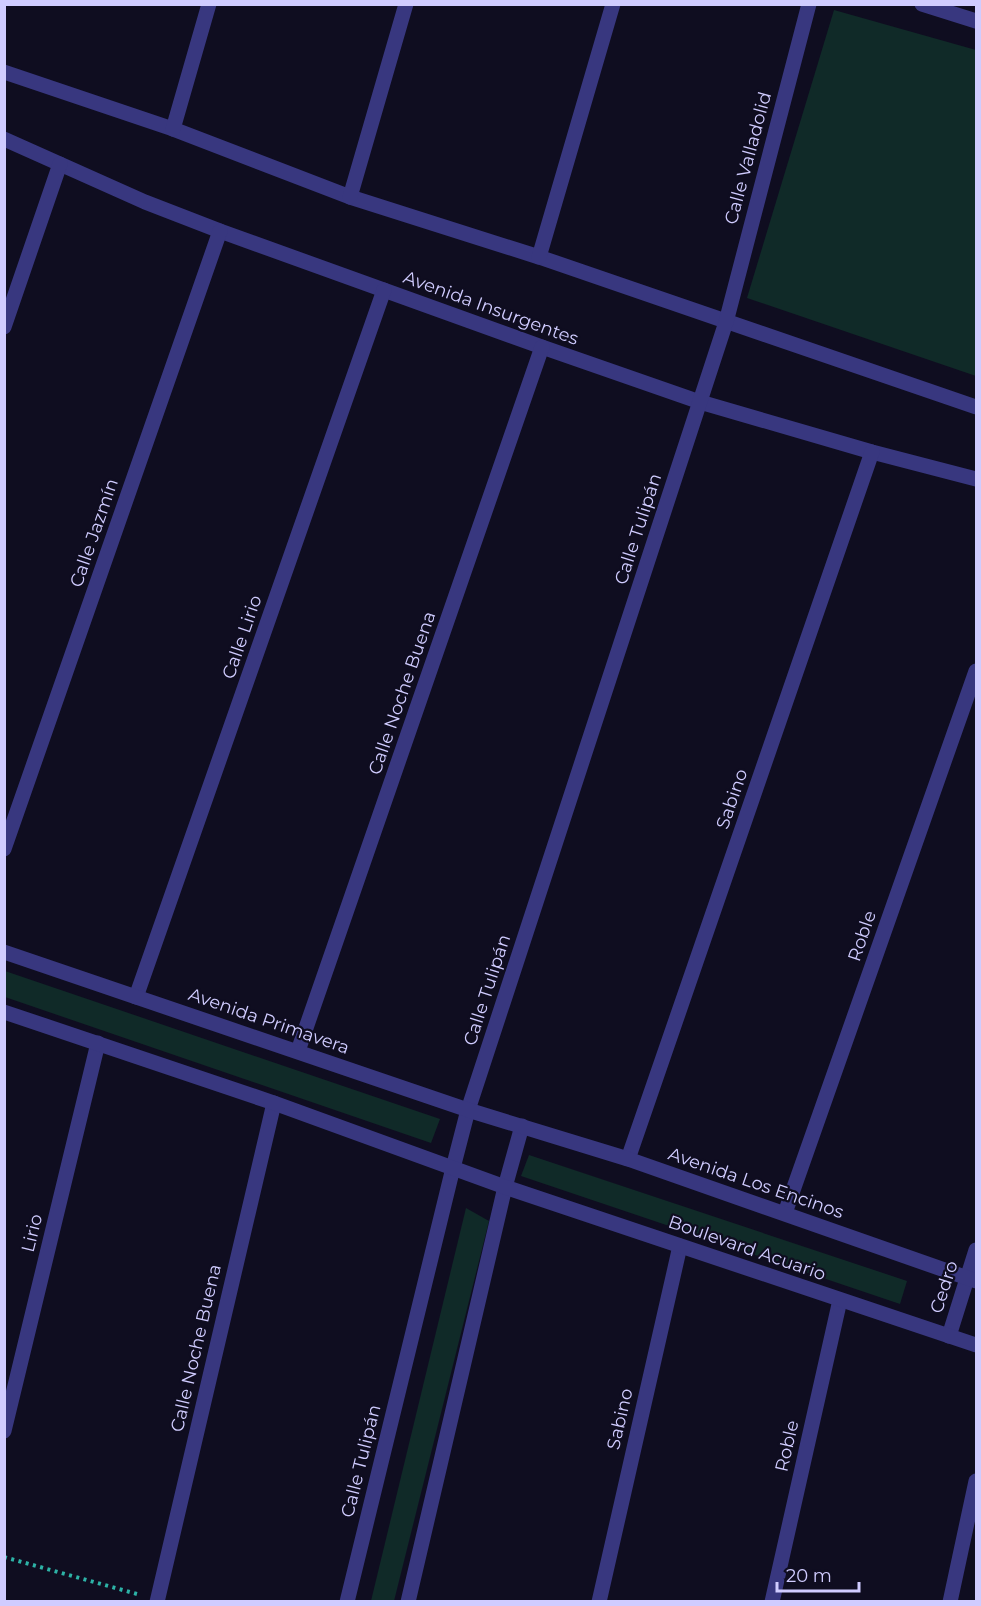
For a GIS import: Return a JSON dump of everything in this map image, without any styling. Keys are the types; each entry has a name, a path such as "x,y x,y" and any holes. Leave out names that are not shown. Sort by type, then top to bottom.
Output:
{"street":[{"path":"173,129 209,4"},
{"path":"350,197 406,4"},
{"path":"539,257 612,4"},
{"name":"Calle Valladolid","path":"700,402 726,322 809,4"},
{"path":"922,4 976,21"},
{"path":"4,72 173,129 350,197 539,257 976,407"},
{"name":"Avenida Insurgentes","path":"4,139 145,202 220,231 542,347 700,402 872,452 976,479"},
{"path":"4,327 60,164"},
{"name":"Calle Jazmín","path":"4,849 220,231"},
{"name":"Calle Lirio","path":"136,997 384,290"},
{"name":"Calle Noche Buena","path":"298,1051 542,347"},
{"name":"Calle Tulipán","path":"347,1602 468,1110 700,402"},
{"name":"Sabino","path":"628,1159 872,452"},
{"name":"Roble","path":"785,1213 976,671"},
{"name":"Avenida Primavera","path":"4,952 468,1110 522,1125"},
{"path":"4,1012 274,1103 505,1186"},
{"name":"Lirio","path":"4,1431 98,1044"},
{"name":"Calle Noche Buena","path":"157,1600 274,1103"},
{"path":"408,1602 505,1186 522,1125"},
{"name":"Avenida Los Encinos","path":"522,1125 785,1213 972,1280"},
{"name":"Boulevard Acuario","path":"505,1186 976,1345"},
{"name":"Sabino","path":"599,1602 680,1246"},
{"name":"Cedro","path":"949,1336 972,1280 976,1250"},
{"name":"Roble","path":"772,1602 840,1300"},
{"path":"950,1602 976,1481"}],"path":[{"path":"4,1557 157,1600"}],"green space":[{"path":"834,10 976,50 976,376 747,298"},
{"path":"5,971 440,1119 431,1143 5,997"},
{"path":"529,1155 907,1281 900,1304 521,1176"},
{"path":"466,1208 489,1221 394,1601 371,1601"}]}
